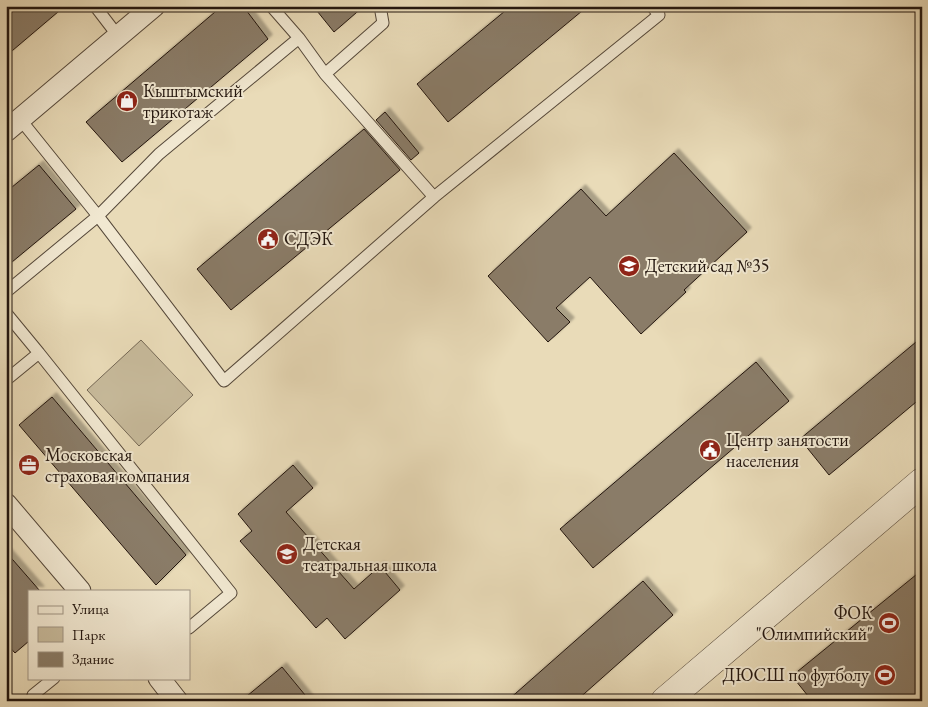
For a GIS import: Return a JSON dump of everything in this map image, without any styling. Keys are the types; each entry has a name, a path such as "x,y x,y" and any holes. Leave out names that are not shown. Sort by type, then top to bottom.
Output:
{"street":[{"path":"13,125 154,6"},
{"path":"665,701 922,482"},
{"path":"6,504 79,590"},
{"path":"161,680 177,701"}],"lane":[{"path":"95,6 118,36"},
{"path":"272,6 299,38 325,74 434,196"},
{"path":"325,74 384,23 380,6"},
{"path":"13,125 98,216 224,381 434,196 659,15 652,6"},
{"path":"6,292 98,216 159,154 299,38"},
{"path":"6,313 231,593 190,627"},
{"path":"6,380 39,353"},
{"path":"38,701 33,695 52,680"}],"green space":[{"path":"141,340 193,395 139,446 87,390"}],"building":[{"path":"6,6 65,6 6,56"},
{"path":"222,6 243,6 268,39 122,162 86,122"},
{"path":"313,6 364,6 334,32"},
{"path":"511,6 588,6 448,122 417,84"},
{"path":"385,112 419,153 411,160 376,120"},
{"path":"364,129 400,170 231,310 197,269"},
{"path":"674,153 747,232 684,290 686,292 641,334 590,277 556,308 570,322 548,342 488,276 581,189 606,216"},
{"path":"39,165 76,209 6,267 6,192"},
{"path":"922,337 922,397 829,475 800,439"},
{"path":"756,362 789,401 593,568 560,529"},
{"path":"52,397 186,555 156,585 19,425"},
{"name":"Детская театральная школа","path":"293,465 313,488 286,512 354,589 380,566 400,590 345,639 327,618 316,628 240,541 252,531 238,514"},
{"path":"6,552 39,590 28,590 28,642 15,653 6,643"},
{"name":"ФОК \"Олимпийский\"","path":"922,570 922,701 812,701 792,676"},
{"path":"643,581 673,615 576,701 507,701"},
{"path":"282,667 310,701 241,701"}],"place":[{"name":"Кыштымский трикотаж","path":"127,101"},
{"name":"СДЭК","path":"268,239"},
{"name":"Детский сад №35","path":"629,266"},
{"name":"Центр занятости населения","path":"710,450"},
{"name":"Московская страховая компания","path":"29,465"},
{"name":"Детская театральная школа","path":"287,554"},
{"name":"ФОК \"Олимпийский\"","path":"889,623"},
{"name":"ДЮСШ по футболу","path":"885,675"}]}
